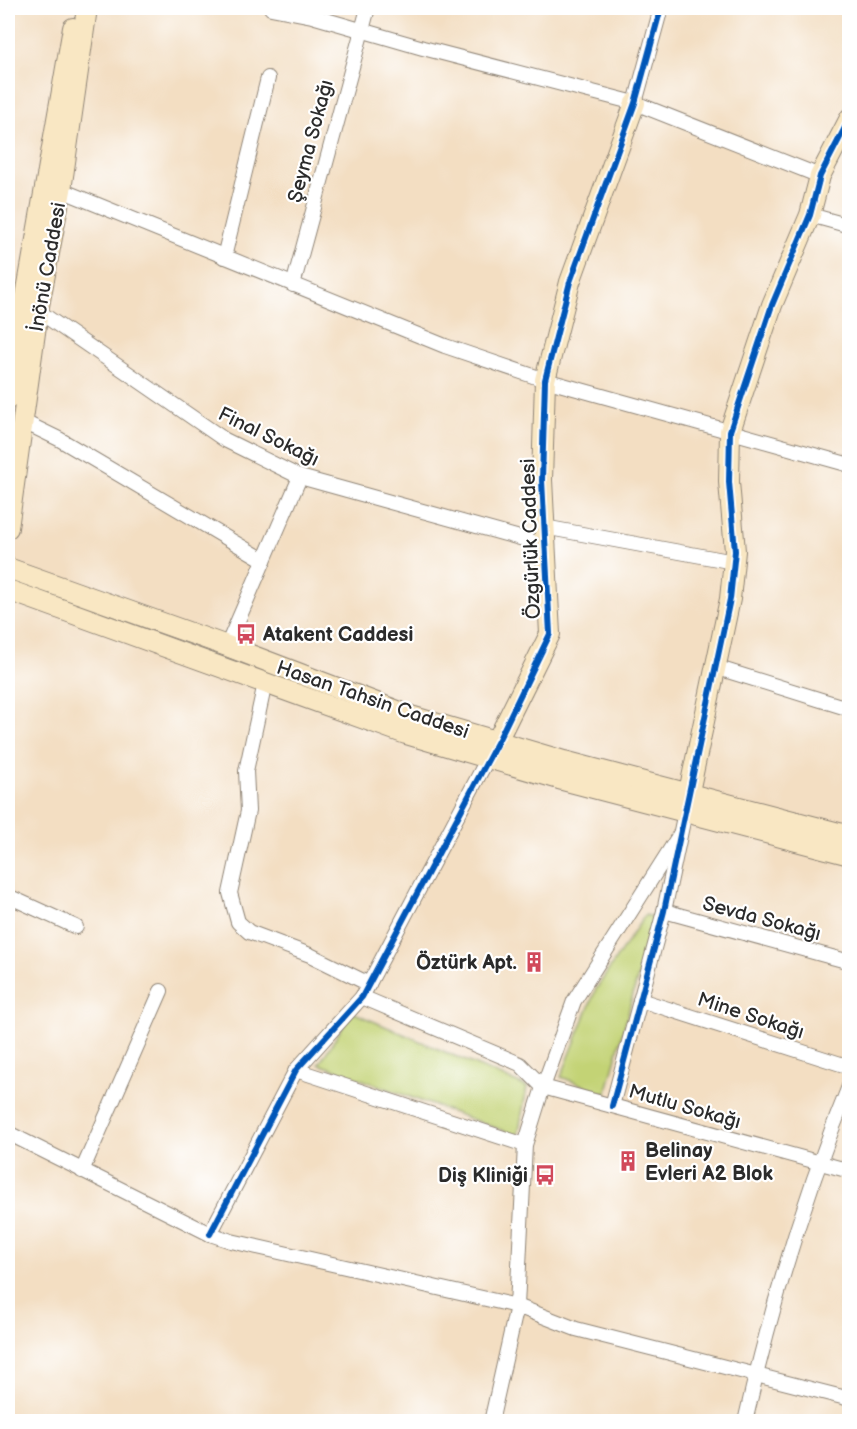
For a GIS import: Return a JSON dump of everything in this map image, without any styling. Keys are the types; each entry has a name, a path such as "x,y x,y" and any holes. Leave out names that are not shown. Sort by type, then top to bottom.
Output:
{"main road":[{"name":"İnönü Caddesi","path":"8,399 76,8"},
{"name":"İnönü Caddesi","path":"8,528 38,311 61,190 87,8"},
{"name":"Özgürlük Caddesi","path":"488,758 550,634 550,591 542,480 545,380 570,282 635,103"},
{"path":"686,803 730,599 734,562 729,482 730,431 772,306 810,215 820,176 849,118"},
{"name":"Hasan Tahsin Caddesi","path":"8,568 226,646 411,716 498,741 849,855"},
{"name":"Hasan Tahsin Caddesi","path":"8,590 406,734 488,758 686,803 849,836"}],"street":[{"path":"271,8 312,16 359,31 635,103 820,176"},
{"name":"Şeyma Sokağı","path":"293,285 359,31 368,8"},
{"path":"635,103 661,8"},
{"path":"224,257 268,78"},
{"path":"61,190 445,346 545,380 849,465"},
{"path":"810,215 849,226"},
{"name":"Final Sokağı","path":"38,311 225,440 300,477 545,536 734,562"},
{"path":"24,422 59,439 264,560"},
{"path":"226,646 300,477"},
{"path":"715,667 849,710"},
{"path":"265,683 246,771 249,800 230,893 232,907 238,922 249,932 310,955 369,984"},
{"path":"210,1234 296,1070 363,997 488,758"},
{"path":"612,1106 664,911 686,803"},
{"path":"491,1422 517,1306 525,1145 543,1087 574,1001 680,834"},
{"path":"8,896 76,927"},
{"name":"Sevda Sokağı","path":"664,911 849,962"},
{"path":"82,1171 161,991"},
{"path":"363,997 520,1064 543,1087"},
{"name":"Mine Sokağı","path":"640,1000 849,1067"},
{"path":"296,1070 525,1145"},
{"path":"745,1422 756,1373 817,1164 849,1084"},
{"name":"Mutlu Sokağı","path":"543,1087 849,1171"},
{"path":"8,1133 210,1234 231,1241 517,1306 576,1329 756,1373 849,1399"}],"green space":[{"path":"645,915 654,917 606,1094 561,1077 596,989"},
{"path":"352,1012 527,1087 518,1136 319,1064"}],"cycle path":[{"path":"210,1234 296,1070 362,997 498,741 550,634 542,480 545,380 570,282 635,103 661,8"},
{"path":"612,1106 664,911 730,599 735,551 729,482 730,431 772,305 810,215 820,176 850,118"}],"place":[{"name":"Atakent Caddesi","path":"246,634"},
{"name":"Öztürk Apt.","path":"534,962"},
{"name":"Belinay Evleri A2 Blok","path":"628,1161"},
{"name":"Diş Kliniği","path":"545,1175"}]}
